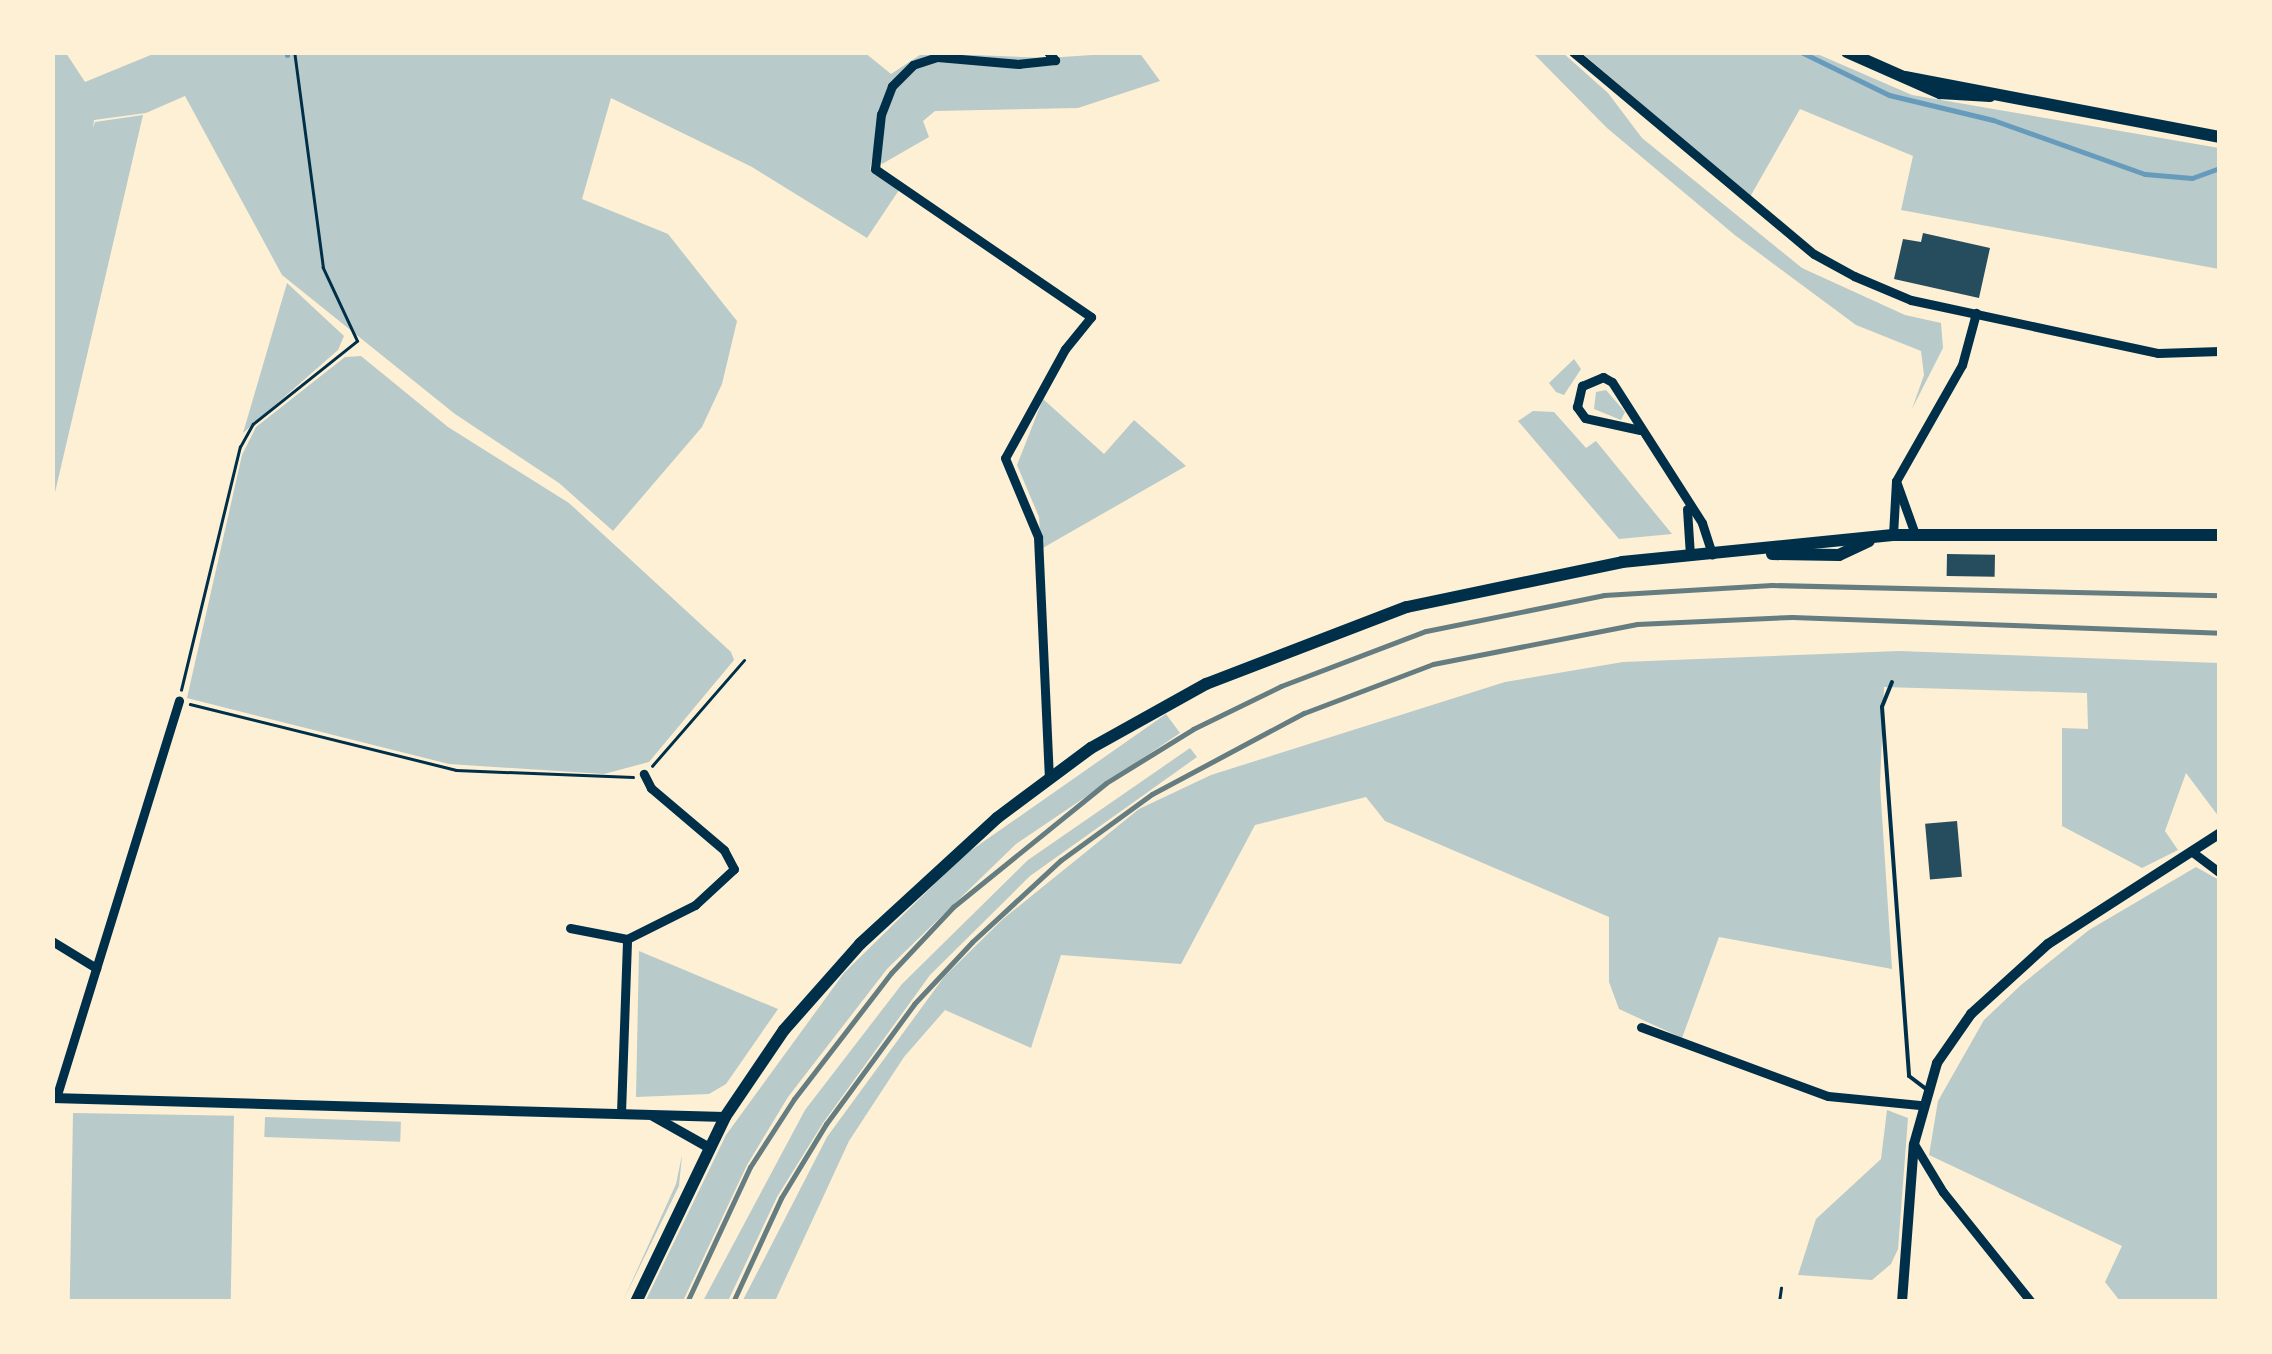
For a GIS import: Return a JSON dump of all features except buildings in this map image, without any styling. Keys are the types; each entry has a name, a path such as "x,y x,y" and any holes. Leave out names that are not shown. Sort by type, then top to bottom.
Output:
{"main road":[{"path":"1847,52 1905,77 2220,137"},
{"path":"636,1302 708,1146 784,1030 962,844 1049,779 1206,684 1318,636 1444,598 1622,562 1914,534 2220,535"}],"street":[{"path":"1048,52 1056,60 1020,64 937,57 913,66 892,86 881,114 876,170 1092,317 1065,349 1005,458 1038,537 1049,779"},
{"path":"1574,52 1814,254 1912,300 2158,353 2220,351"},
{"path":"1893,535 1896,481 1962,365 1976,313"},
{"path":"1640,430 1585,418 1577,408 1582,386 1604,377 1612,382 1687,508 1708,533 1712,554"},
{"path":"1896,481 1914,534"},
{"path":"1687,508 1690,556"},
{"path":"178,701 54,1098 726,1117"},
{"path":"570,928 627,938 694,905 734,868 724,850 651,788 644,774"},
{"path":"1902,1302 1920,1105 1925,1088 1972,1014 2048,944 2220,832"},
{"path":"2192,851 2220,872"},
{"path":"621,1113 627,938"},
{"path":"52,941 96,968"},
{"path":"1641,1027 1828,1096 1920,1105"},
{"path":"650,1114 708,1146"},
{"path":"1914,1144 1942,1192 2031,1302"}],"lane":[{"path":"1892,682 1882,708 1909,1076 1925,1088"}],"path":[{"path":"294,52 323,268 357,341 253,424 240,447 178,701 456,770 600,780 644,774 744,660"},
{"path":"1778,1302 1780,1288"}],"shaded area":[{"path":"158,52 864,52 891,74 923,53 1046,58 1139,52 1160,81 1078,108 935,111 923,121 929,137 882,164 874,149 870,169 899,190 867,238 752,167 611,98 582,199 668,234 737,321 722,384 702,427 613,531 559,483 455,414 282,275 185,96 146,113 94,120 93,128 95,122 143,115 53,501 53,53 66,53 85,82"},
{"path":"1533,53 1563,53 1608,93 1642,138 1802,268 1905,315 1941,323 1943,348 1912,409 1924,375 1921,351 1856,325 1736,236 1607,128"},
{"path":"1582,53 1815,53 1912,95 2219,148 2219,269 1901,210 1913,156 1800,109 1750,197"},
{"path":"287,283 344,336 338,350 243,433"},
{"path":"361,356 448,427 569,503 731,652 734,660 649,762 604,774 449,764 187,698 242,455 256,427 345,357"},
{"path":"1574,359 1581,369 1564,395 1556,392 1549,383"},
{"path":"1606,390 1625,412 1621,420 1594,409 1596,392"},
{"path":"1043,399 1104,454 1134,420 1186,466 1041,549 1039,517 1017,465"},
{"path":"1533,411 1554,412 1586,448 1596,441 1672,534 1619,539 1518,421"},
{"path":"1899,651 2219,663 2219,817 2186,773 2165,831 2178,850 2142,868 2062,826 2062,728 2088,729 2087,693 1884,687 1880,785 1892,969 1719,937 1682,1038 1619,1009 1609,982 1609,917 1385,821 1366,797 1255,825 1181,964 1061,955 1031,1048 945,1010 904,1057 849,1141 775,1301 742,1302 827,1137 944,977 1003,919 1139,809 1211,775 1505,682 1623,662"},
{"path":"1166,714 1180,733 1016,844 887,969 788,1097 747,1165 683,1301 645,1302 726,1135 844,973 963,856"},
{"path":"1190,748 1197,757 1030,876 930,975 823,1123 777,1197 728,1301 703,1301 805,1110 902,984 1028,860"},
{"path":"2196,867 2219,880 2219,1301 2120,1301 2105,1282 2122,1246 1929,1155 1938,1101 1984,1020 2021,985 2089,930"},
{"path":"639,951 778,1009 726,1084 709,1094 636,1097"},
{"path":"1887,1110 1908,1118 1898,1249 1891,1264 1872,1280 1798,1275 1816,1219 1881,1159"},
{"path":"73,1113 234,1116 231,1302 70,1301"},
{"path":"265,1117 401,1122 400,1142 264,1137"},
{"path":"682,1155 679,1186 623,1301 676,1184"}],"waterway":[{"path":"1801,52 1889,95 1993,120 2145,174 2192,178 2220,168"}],"railway":[{"path":"687,1302 750,1167 794,1099 891,973 953,907 1106,783 1193,729 1281,686 1426,631 1604,595 1772,585 2220,595"},
{"path":"733,1302 781,1198 826,1124 914,1004 972,942 1061,860 1152,794 1304,713 1433,664 1637,624 1792,617 2220,633"}]}
